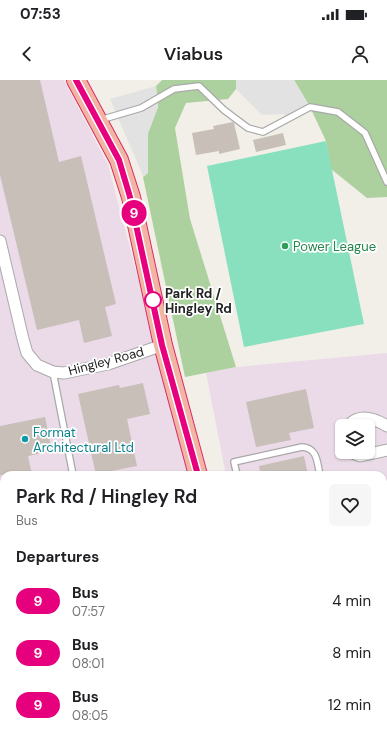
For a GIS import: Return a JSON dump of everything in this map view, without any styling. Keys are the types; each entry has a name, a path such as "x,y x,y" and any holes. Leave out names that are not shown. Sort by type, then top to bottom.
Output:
{"highway":[{"path":"76,80 112,145 125,176 162,345 197,471"}],"street":[{"name":"Hingley Road","path":"0,241 27,353 37,365 53,372 64,374 108,364 162,345"},
{"path":"359,419 370,419"},
{"path":"375,420 387,426"},
{"path":"375,453 387,450"}],"lane":[{"path":"98,120 141,108 174,89 199,86 224,110 248,128 263,132 310,107 338,112 365,133 387,182"},
{"path":"53,372 72,471"},
{"path":"236,471 234,462 302,447 311,449 314,452 319,471"}],"shaded area":[{"path":"0,80 64,80 108,165 189,471 0,471"},
{"path":"236,80 294,80 310,107 287,120 284,114 262,115 236,89"},
{"path":"156,86 158,107 148,133 148,173 143,176 110,99"},
{"path":"387,353 387,471 225,471 206,373 236,367"}],"green space":[{"path":"162,80 236,80 236,89 228,99 186,103 175,128 190,219 236,367 185,377 143,177 148,173 148,133 158,107 156,86"},
{"path":"294,80 387,80 387,197 367,198 331,169 326,141 310,107"},
{"name":"Power League","path":"326,141 364,324 244,347 207,166"}],"building":[{"path":"0,80 40,80 59,162 81,156 116,304 105,307 112,336 84,343 79,320 37,330 0,175"},
{"path":"233,122 240,149 219,154 219,151 196,155 192,133 214,129 213,126"},
{"path":"283,133 286,145 256,152 253,140"},
{"path":"143,383 150,414 127,419 137,466 111,471 95,471 78,394 119,385 120,388"},
{"path":"306,389 314,428 289,433 291,440 256,447 246,402"},
{"name":"Format Architectural Ltd","path":"45,417 52,451 28,456 31,471 0,471 0,426"},
{"path":"304,456 307,471 260,471 259,466"}],"bus line":[{"name":"9","path":"76,80 112,145 125,176 162,345 197,471"}],"place":[{"name":"Power League","path":"285,246"},
{"name":"Park Rd / Hingley Rd","path":"153,300"},
{"name":"Format Architectural Ltd","path":"25,439"}]}
